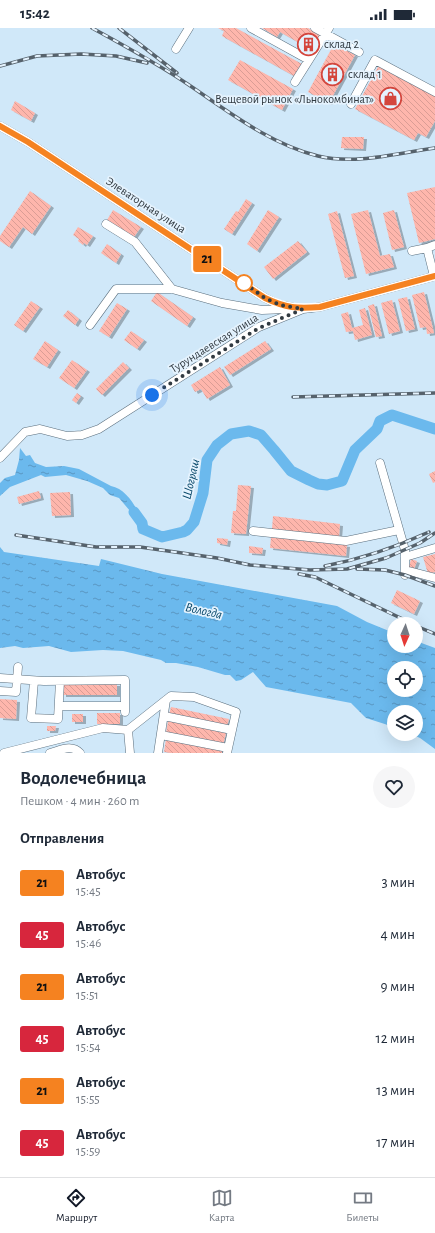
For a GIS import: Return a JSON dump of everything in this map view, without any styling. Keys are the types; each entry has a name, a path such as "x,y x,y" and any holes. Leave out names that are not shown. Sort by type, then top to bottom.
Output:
{"street":[{"path":"176,49 189,28"},
{"path":"251,28 309,60"},
{"path":"315,28 327,31 359,52"},
{"path":"295,82 327,31"},
{"path":"351,104 375,60 435,92"},
{"name":"Элеваторная улица","path":"0,126 28,142 265,298 280,305 303,309"},
{"path":"106,224 136,242 172,289"},
{"path":"412,251 431,247 434,276"},
{"name":"Турундаевская улица","path":"0,458 25,432 40,429 67,436 82,435 98,429 259,328 303,309 320,307 434,276"},
{"path":"90,325 116,289 172,289 222,303 262,310 303,309"},
{"path":"380,463 404,550 405,572 433,579 435,578"},
{"path":"253,531 346,541 398,530"},
{"path":"404,557 435,548"},
{"path":"0,691 16,692 18,667"},
{"path":"0,678 34,681 125,680 125,709 59,706"},
{"path":"34,681 31,718 58,719 60,681"},
{"path":"4,753 103,728 128,730 172,696 194,697 236,712 228,750 161,735"},
{"path":"159,753 166,700"},
{"path":"164,716 232,730"},
{"path":"128,730 130,753"},
{"path":"50,753 67,748 77,750 80,753"}],"water":[{"path":"20,448 26,456 30,455 35,463 46,467 64,466 79,469 122,491 135,506 142,523 119,498 110,495 103,488 87,481 66,475 45,477 41,475 10,487 0,496 0,483 5,478 15,475 19,460"},
{"name":"Вологда","path":"0,547 4,552 99,566 101,559 162,574 337,606 367,622 387,630 387,653 423,653 423,644 435,648 435,749 423,740 423,705 387,705 387,725 366,718 351,703 266,687 253,672 241,680 236,681 230,675 225,675 198,667 176,663 166,663 161,660 123,651 103,650 71,652 49,646 23,648 15,646 0,648"}],"building":[{"path":"218,28 236,28 302,64 294,76 222,36 224,31"},
{"name":"склад 2","path":"262,28 308,28 320,35 312,50 280,32 277,37"},
{"name":"склад 1","path":"334,44 355,55 329,103 308,92"},
{"path":"240,60 293,89 282,110 228,80"},
{"path":"379,65 435,95 435,121 426,137 418,133 414,140 355,109"},
{"path":"15,101 35,113 31,121 11,110"},
{"path":"342,137 364,137 363,149 341,148"},
{"path":"435,187 435,239 419,243 407,193"},
{"path":"30,191 51,206 32,234 23,227 9,247 0,241 0,236"},
{"path":"246,199 252,203 232,234 224,229 236,211 238,212"},
{"path":"113,210 141,227 134,237 107,220"},
{"path":"268,210 279,217 257,251 247,244"},
{"path":"368,210 380,256 390,254 394,267 366,274 351,214"},
{"path":"394,210 404,247 392,250 383,213"},
{"path":"337,211 354,276 345,278 328,214"},
{"path":"78,227 93,236 87,245 84,243 83,245 78,241 79,239 73,235"},
{"path":"298,241 307,252 273,279 264,267"},
{"path":"107,244 121,254 116,263 101,253"},
{"path":"157,292 193,317 187,326 151,301"},
{"path":"424,292 434,333 427,334 426,327 420,328 412,295"},
{"path":"407,297 415,329 406,331 398,299"},
{"path":"392,300 400,331 389,334 381,303"},
{"path":"31,301 40,307 23,331 14,325"},
{"path":"117,303 127,309 109,337 99,331"},
{"path":"374,304 382,336 376,337 368,306"},
{"path":"365,308 372,335 355,340 353,331 346,332 341,314 348,312 352,328 363,325 359,310"},
{"path":"68,310 79,319 75,325 63,316"},
{"path":"131,331 144,340 137,349 124,340"},
{"path":"45,341 58,350 47,367 33,359"},
{"path":"265,341 271,349 230,375 224,367"},
{"path":"72,360 87,370 74,388 59,378"},
{"path":"123,362 129,368 102,395 96,389"},
{"path":"220,367 230,385 207,399 201,389 195,392 191,385"},
{"path":"77,393 81,396 76,403 72,400"},
{"path":"435,471 435,482 433,483 429,474"},
{"path":"238,485 251,486 246,534 231,533 233,511 236,511"},
{"path":"39,491 41,498 19,504 17,497"},
{"path":"70,492 71,515 52,516 50,493"},
{"path":"273,516 340,524 339,537 272,529"},
{"path":"271,537 347,545 346,556 270,548"},
{"path":"217,538 228,539 227,545 217,543"},
{"path":"249,546 263,548 262,554 249,553"},
{"path":"435,554 435,572 428,574 423,557"},
{"path":"411,559 417,561 414,569 409,567"},
{"path":"397,590 420,601 414,614 391,603"},
{"path":"63,684 117,684 117,695 63,695"},
{"path":"0,699 17,700 16,719 0,718"},
{"path":"171,707 229,719 227,726 169,714"},
{"path":"97,713 120,713 120,724 97,724"},
{"path":"72,714 83,714 83,722 72,722"},
{"path":"168,721 226,733 223,745 166,733"},
{"path":"47,726 56,726 55,731 47,731"},
{"path":"166,739 222,750 222,753 164,752"}],"waterway":[{"name":"Шограш","path":"134,512 142,523 143,529 162,537 187,530 194,522 203,493 207,460 217,445 231,434 249,431 261,435 291,471 318,484 327,485 342,481 355,450 377,429 380,421 392,415 435,429"}],"railway":[{"path":"92,28 165,70 250,126 283,144 300,151 332,158 362,159 435,148"},
{"path":"119,28 177,73"},
{"path":"0,66 37,56 81,54 116,56 147,63"},
{"path":"293,397 435,393"},
{"path":"325,566 378,552 429,532"},
{"path":"16,535 96,547 140,547 217,558 250,565 310,570 347,569 386,558 420,543 435,533"},
{"path":"357,569 385,570 405,575 435,586"},
{"path":"299,574 315,577 398,617"},
{"path":"423,629 435,634"}],"bus line":[{"name":"21","path":"0,126 28,142 265,298 280,305 303,309 320,307 435,276"}],"place":[{"name":"склад 2","path":"308,44"},
{"name":"склад 1","path":"332,74"},
{"name":"Вещевой рынок «Льнокомбинат»","path":"390,99"}],"route":[{"path":"152,395 259,328 303,309 280,305 265,298 244,283"}]}
